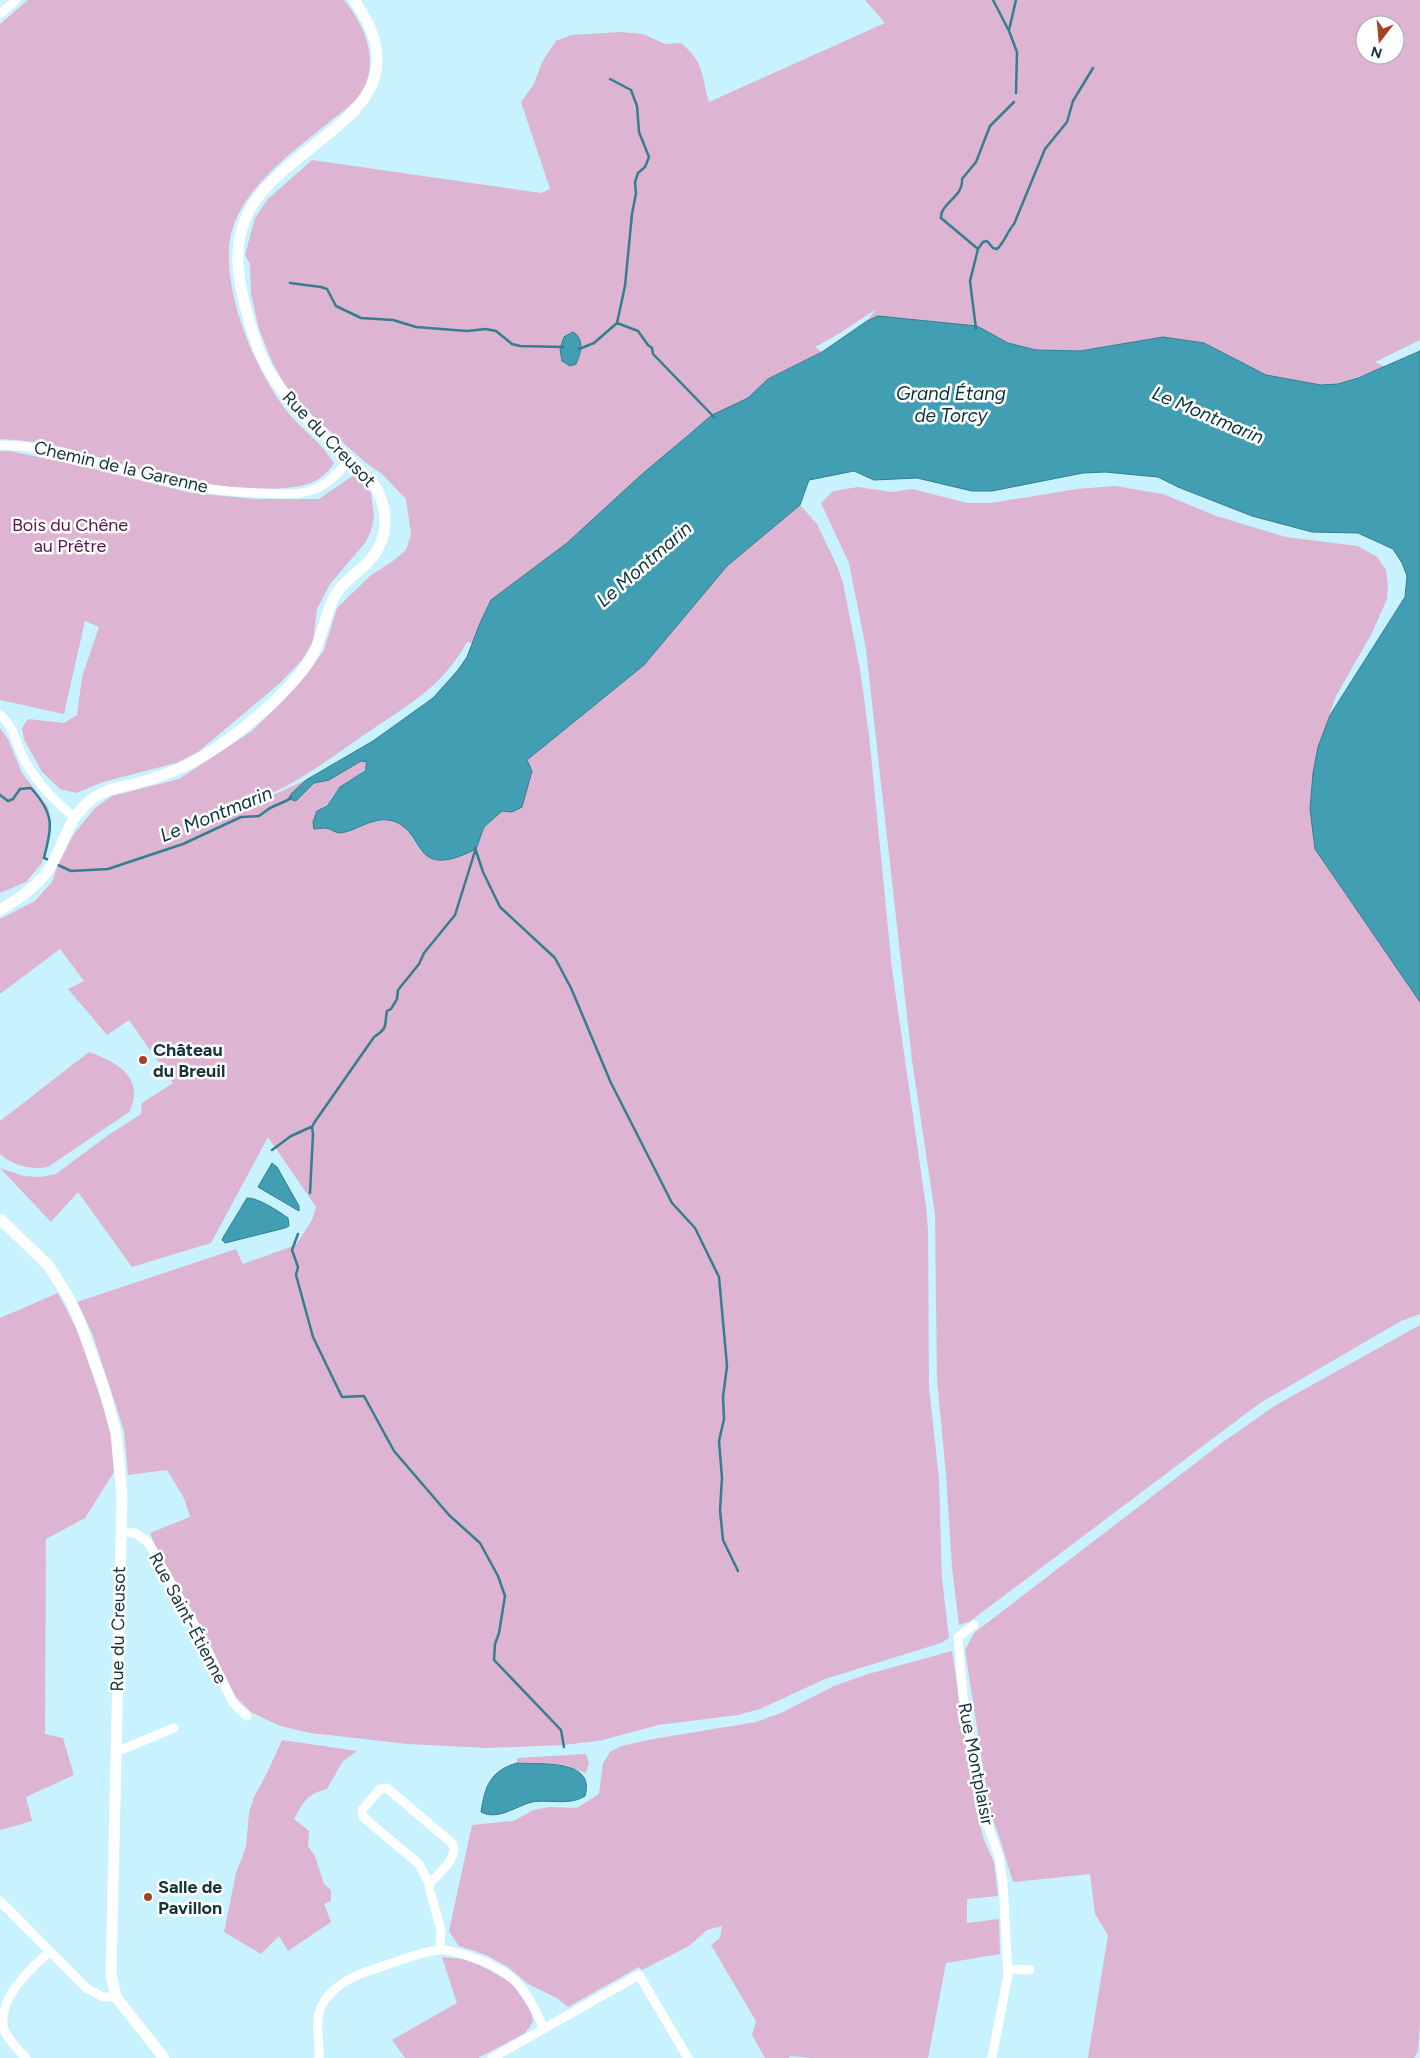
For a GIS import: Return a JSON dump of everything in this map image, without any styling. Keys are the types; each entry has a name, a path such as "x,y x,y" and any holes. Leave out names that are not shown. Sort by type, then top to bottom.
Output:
{"street":[{"path":"0,14 16,0"},
{"name":"Rue du Creusot","path":"0,910 40,880 52,863 66,830 75,817 93,799 115,788 174,772 210,752 274,701 298,678 314,652 333,600 346,582 371,560 382,540 386,518 381,496 375,486 293,404 271,375 258,347 244,300 239,275 237,249 242,226 269,185 292,163 355,112 370,91 376,70 375,42 369,25 354,0"},
{"name":"Chemin de la Garenne","path":"0,445 25,445 51,449 172,482 256,493 291,494 315,490 332,478 350,460"},
{"path":"0,716 6,720 25,760 44,790 75,817"},
{"name":"Rue du Creusot","path":"0,1219 49,1266 70,1300 104,1388 116,1433 121,1474 121,1532 111,1974 116,1997 164,2058"},
{"name":"Rue Saint-Étienne","path":"121,1532 135,1534 148,1542 200,1634 234,1704 247,1716"},
{"name":"Rue Montplaisir","path":"974,1625 958,1637 960,1674 981,1806 1001,1869 1008,1969 992,2058"},
{"path":"116,1752 174,1728"},
{"path":"429,1884 453,1857 456,1851 453,1844 387,1788 380,1789 362,1810 363,1817 419,1864 429,1884 441,1930 440,1949"},
{"path":"0,1901 86,1988 103,1998 116,1997"},
{"path":"319,2058 318,2020 320,2007 338,1986 364,1972 408,1956 440,1949 480,1960 514,1978 522,1986 534,2006 544,2029"},
{"path":"26,2058 10,2039 3,2027 1,2006 9,1992 49,1952"},
{"path":"1008,1969 1030,1970"},
{"path":"492,2058 639,1975 686,2056 675,2058"}],"green space":[{"path":"28,0 344,0 362,27 370,58 367,80 361,94 280,163 251,194 240,211 233,229 229,248 232,290 245,335 254,356 276,396 288,413 322,447 334,463 316,481 275,489 219,486 154,474 53,445 0,439 0,24"},
{"path":"865,0 1420,0 1420,340 1375,362 1385,367 1338,384 1321,385 1266,375 1204,343 1163,337 1080,351 1036,350 1008,343 976,326 878,316 867,321 876,309 815,347 822,352 768,379 748,398 712,415 687,435 567,543 492,600 480,623 473,643 467,642 446,672 422,695 294,782 264,797 223,808 221,815 249,806 306,780 291,794 296,801 314,783 329,780 361,761 368,762 363,771 339,788 327,803 317,811 326,828 339,833 370,822 388,820 404,826 421,852 476,849 484,827 502,811 512,811 527,760 644,665 727,566 800,505 817,524 837,566 843,583 860,669 869,735 892,969 928,1231 929,1387 939,1479 942,1579 949,1638 941,1643 825,1679 760,1709 738,1715 658,1725 603,1740 564,1745 487,1748 408,1744 310,1733 280,1726 251,1712 236,1697 155,1545 150,1533 190,1517 184,1498 167,1470 128,1475 124,1431 92,1333 77,1302 236,1249 243,1264 296,1245 312,1220 316,1207 268,1137 211,1243 132,1267 78,1192 51,1222 0,1168 23,1176 41,1177 56,1174 107,1136 141,1114 142,1103 173,1083 129,1020 107,1035 68,989 84,981 60,949 0,994 0,919 35,901 52,882 59,862 74,834 95,808 112,796 179,779 252,731 285,699 308,673 324,650 337,608 370,576 406,550 411,534 406,499 382,474 365,462 315,418 285,385 273,364 259,329 251,294 250,264 245,255 255,218 268,199 312,160 541,193 550,189 521,102 534,84 542,62 556,41 571,35 622,32 643,34 665,44 681,43 689,50 698,63 709,102 885,23"},
{"name":"Bois du Chêne au Prêtre","path":"0,451 9,451 78,465 191,493 255,499 319,499 354,475 371,493 374,516 371,531 365,543 330,584 317,609 313,642 302,660 280,683 198,752 176,763 103,782 76,793 60,789 42,772 24,739 22,728 28,719 64,723 77,715 82,677 99,627 85,621 64,714 0,700"},
{"path":"1115,486 1163,494 1216,516 1286,537 1358,546 1377,557 1386,570 1387,599 1372,633 1336,696 1318,747 1315,849 1420,1002 1420,1314 1401,1321 1260,1403 969,1622 959,1625 952,1567 937,1379 935,1214 912,1060 866,649 849,563 821,503 833,491 858,487 892,492 912,489 967,503 991,503 1077,489"},
{"path":"0,728 8,739 22,773 48,807 51,826 42,863 26,882 0,893"},
{"path":"89,1052 118,1066 126,1073 134,1090 129,1112 48,1167 22,1166 11,1162 0,1154 0,1121"},
{"path":"58,1293 78,1332 101,1400 111,1434 114,1472 85,1518 46,1539 45,1734 63,1738 74,1775 26,1797 32,1821 0,1830 0,1318"},
{"path":"1420,1325 1420,2023 1418,2051 1414,2058 1088,2058 1108,1935 1095,1914 1090,1874 1013,1882 990,1812 965,1650 974,1633 1223,1442 1276,1405"},
{"path":"952,1651 975,1806 984,1840 994,1862 998,1896 967,1899 967,1923 999,1919 1000,1954 946,1963 928,2058 811,2058 791,2056 788,2058 765,2058 752,2035 756,2021 711,1945 720,1938 722,1926 707,1930 689,1946 642,1970 639,1967 568,2007 557,1998 528,1984 508,1967 486,1955 459,1946 449,1931 472,1825 513,1821 534,1810 549,1807 577,1808 599,1794 603,1763 610,1752 621,1746 756,1722 781,1713 834,1686 868,1674"},
{"path":"282,1740 357,1751 343,1761 327,1789 315,1793 307,1799 294,1819 309,1831 308,1846 315,1856 324,1884 331,1890 331,1901 324,1904 331,1922 288,1951 279,1936 261,1954 224,1932 236,1873 246,1847 249,1813 254,1797"},
{"path":"586,1754 589,1763 586,1773 565,1765 517,1763 517,1758"},
{"path":"442,1957 463,1959 480,1965 512,1983 531,2011 533,2022 525,2033 478,2058 405,2058 392,2040 457,2003"}],"water":[{"name":"Grand Étang de Torcy","path":"878,316 977,326 1008,343 1036,350 1080,351 1163,337 1204,343 1266,375 1321,385 1338,384 1358,378 1420,351 1420,1002 1315,849 1310,809 1313,773 1318,747 1330,715 1405,597 1407,576 1402,563 1393,549 1358,533 1312,532 1252,516 1178,487 1158,477 1105,472 1083,473 992,491 972,491 917,478 874,480 854,471 809,480 800,505 727,566 644,665 527,760 532,771 522,807 512,812 502,811 484,827 476,849 454,858 439,860 428,857 409,832 400,824 388,820 375,821 340,833 327,828 314,829 313,822 317,811 327,806 340,787 365,771 367,762 361,761 329,780 314,783 296,801 289,799 291,794 306,780 373,741 433,698 467,657 491,600 567,543 640,476 712,415 748,398 768,379 822,352 867,321"},
{"path":"573,332 579,338 581,346 576,364 570,366 562,361 560,349 564,337"},
{"path":"272,1163 277,1167 299,1206 299,1211 258,1187"},
{"path":"247,1198 262,1202 280,1212 288,1218 289,1226 225,1243 222,1240"},
{"path":"517,1763 552,1764 574,1769 582,1775 586,1784 585,1796 566,1802 532,1802 494,1815 481,1812 490,1781 501,1770"}],"waterway":[{"path":"993,0 1009,31 1017,52 1016,93"},
{"path":"1009,30 1016,0"},
{"path":"978,249 983,242 987,241 993,248 997,249 1002,244 1014,224 1045,149 1067,122 1073,101 1093,68"},
{"path":"579,349 594,343 617,323 625,286 632,214 636,193 635,182 638,173 645,167 649,157 639,132 637,106 631,90 610,79"},
{"path":"976,329 970,281 978,249 941,218 944,208 959,191 962,179 976,162 990,126 1014,102"},
{"path":"290,283 327,289 336,306 361,318 393,320 416,327 467,331 486,329 496,331 512,344 520,346 563,347"},
{"path":"617,323 638,331 652,348 653,354 714,417"},
{"name":"Le Montmarin","path":"0,795 8,801 13,799 20,789 31,788 39,797 48,813 50,821 49,837 44,858 49,860"},
{"name":"Le Montmarin","path":"56,864 71,871 108,869 183,844 241,817 259,816 291,797"},
{"path":"475,848 483,872 500,907 555,958 571,988 611,1083 672,1203 695,1228 719,1277 727,1366 723,1397 724,1419 719,1441 722,1478 720,1510 723,1540 738,1571"},
{"path":"310,1193 312,1127 374,1037 384,1028 387,1011 391,1009 397,999 398,990 419,964 424,953 455,915 475,851"},
{"path":"272,1150 291,1136 311,1127"},
{"path":"298,1234 292,1250 298,1267 296,1275 313,1337 342,1397 364,1396 394,1451 449,1515 480,1543 498,1576 505,1596 499,1633 495,1644 494,1660 561,1730 564,1747"}],"place":[{"name":"Château du Breuil","path":"143,1060"},
{"name":"Salle de Pavillon","path":"148,1897"}]}
